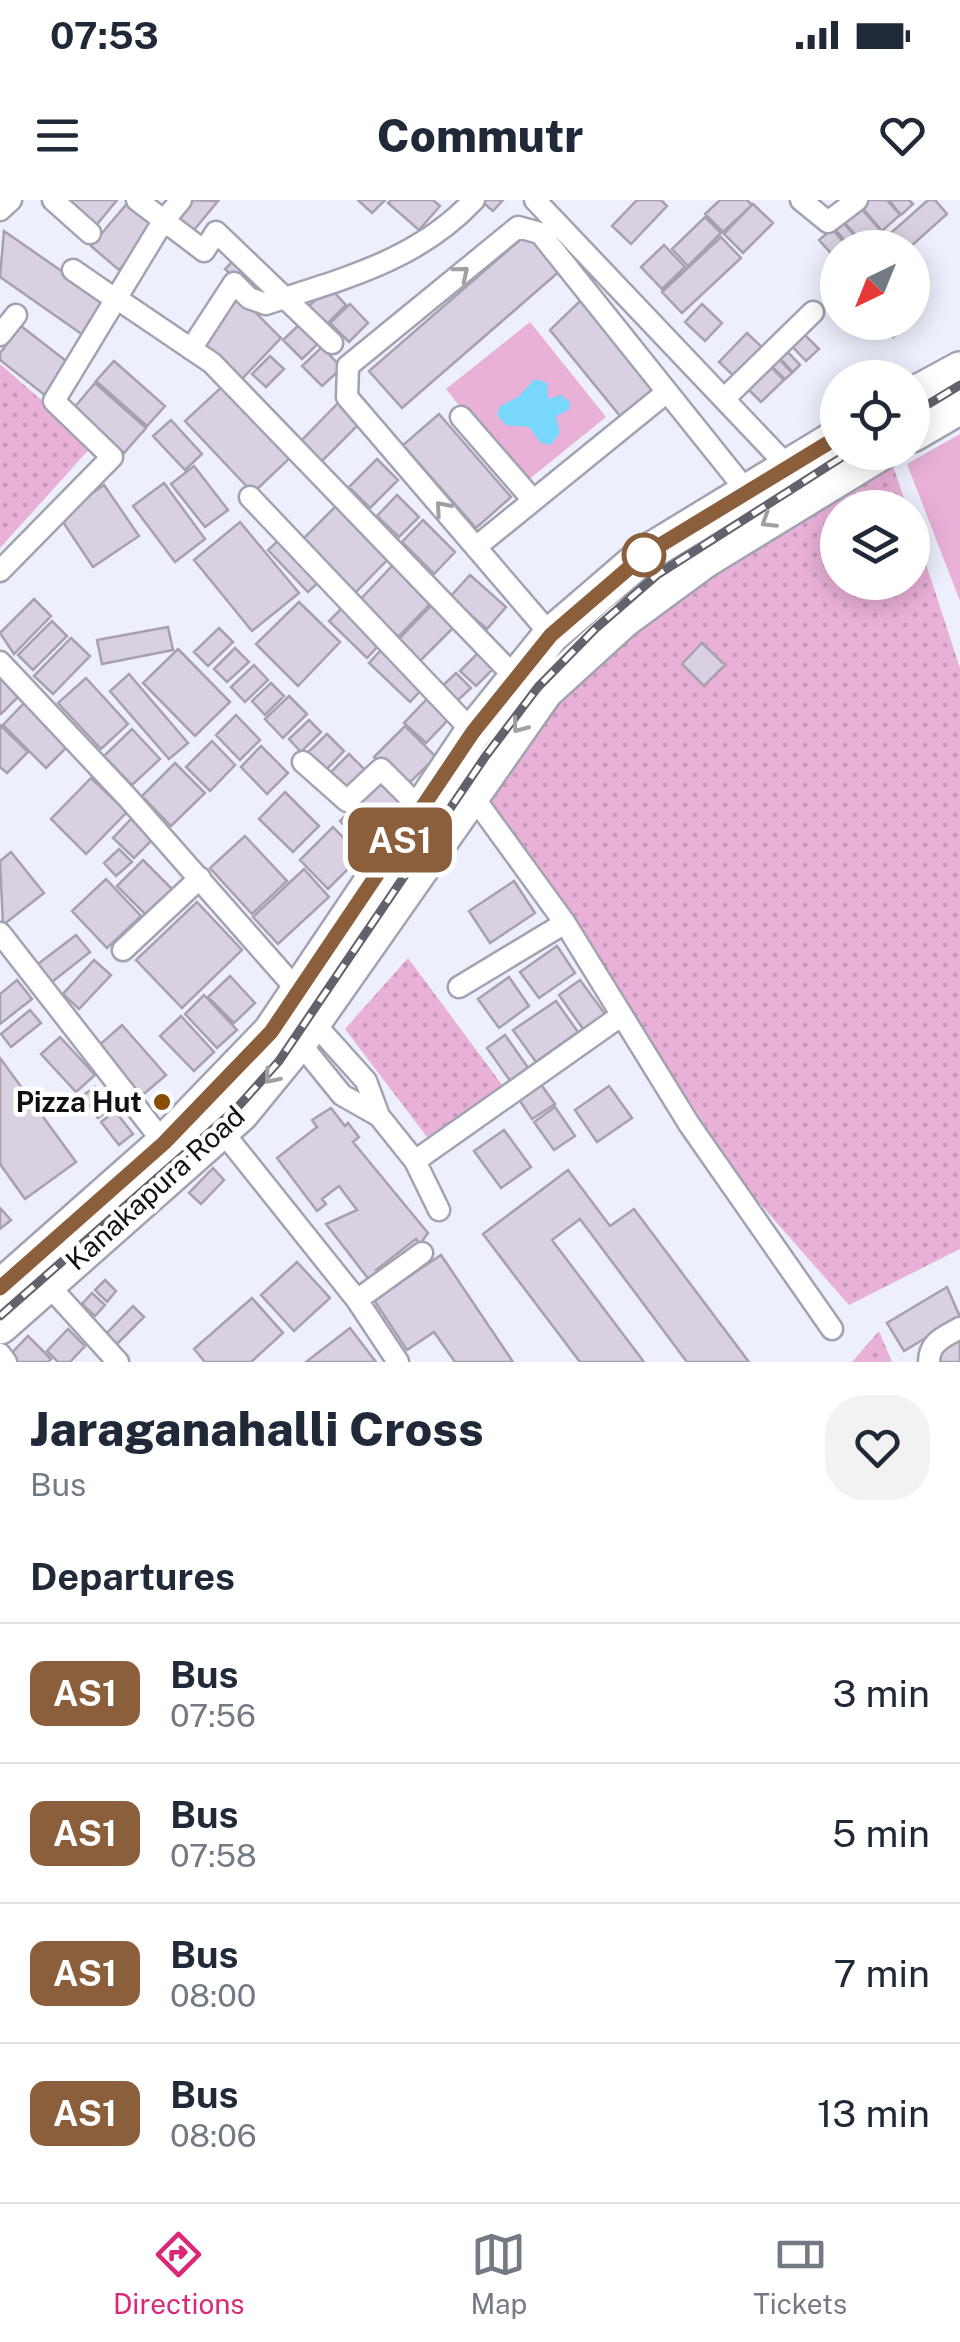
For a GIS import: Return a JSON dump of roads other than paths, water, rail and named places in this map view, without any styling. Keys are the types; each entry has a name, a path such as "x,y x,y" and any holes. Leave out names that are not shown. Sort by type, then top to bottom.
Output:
{"highway":[{"path":"930,386 960,370"},
{"path":"930,424 960,406"},
{"name":"Kanakapura Road","path":"0,1326 39,1274 271,1032 304,1018 421,809 514,676 551,635 644,555 820,447"},
{"name":"Kanakapura Road","path":"0,1288 39,1274 222,1131 546,691 623,620 706,559 851,470"}],"street":[{"path":"53,200 90,233"},
{"path":"136,200 204,251 216,232 332,343"},
{"path":"0,571 112,457 54,402 162,223 181,200"},
{"path":"191,349 234,283 259,304 285,298 404,256 474,200"},
{"path":"535,200 726,397 812,494"},
{"path":"801,200 828,222 857,200"},
{"path":"551,635 347,397 345,375 348,366 518,227 531,227 540,234 745,490"},
{"path":"73,270 224,374 514,676"},
{"path":"726,397 813,312"},
{"path":"0,336 16,315"},
{"path":"476,546 667,392"},
{"path":"461,417 533,500"},
{"path":"250,497 473,732"},
{"path":"0,662 200,878 304,1018 366,1081 380,1116 415,1162 438,1210"},
{"path":"304,762 347,801 381,769 421,809"},
{"path":"472,795 565,923 720,1172 832,1330"},
{"path":"122,950 200,878"},
{"path":"459,986 565,923"},
{"path":"0,932 164,1143"},
{"path":"415,1162 622,1015"},
{"path":"222,1131 356,1300 398,1362"},
{"path":"356,1300 422,1254"},
{"path":"39,1274 118,1362"},
{"path":"929,1362 929,1352 937,1340 960,1328"},
{"path":"0,1354 6,1362"}],"water":[{"path":"535,379 547,383 548,399 561,395 570,402 569,410 556,416 560,433 551,445 541,443 529,427 506,425 497,415 500,406 518,397"}],"railway":[{"path":"930,403 960,385"},
{"path":"0,1316 236,1109 279,1061 485,757 538,687 596,628 657,575 822,470"}],"place":[{"name":"Pizza Hut","path":"162,1102"}]}
